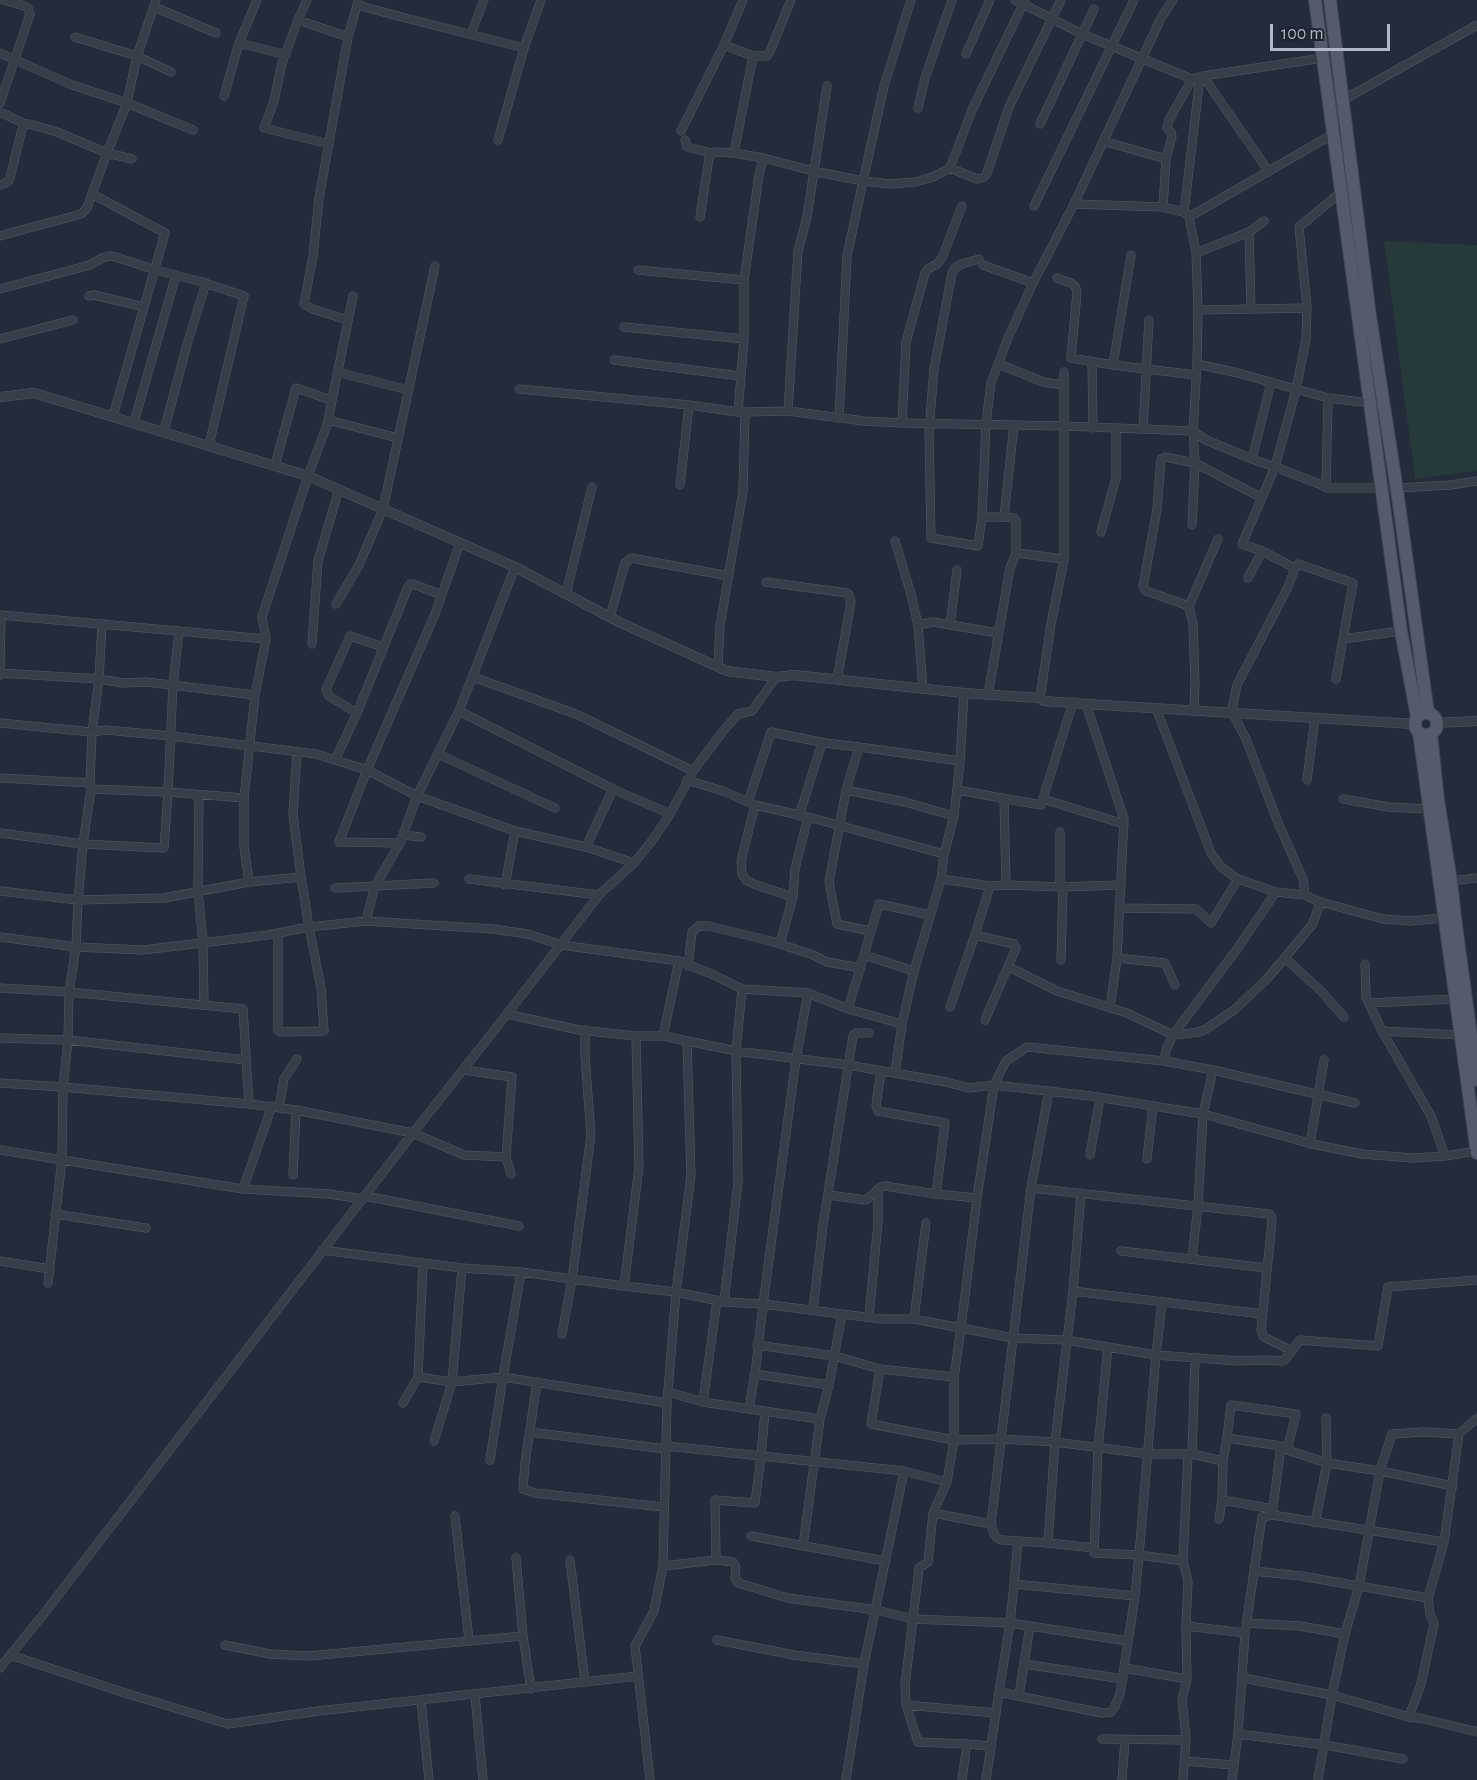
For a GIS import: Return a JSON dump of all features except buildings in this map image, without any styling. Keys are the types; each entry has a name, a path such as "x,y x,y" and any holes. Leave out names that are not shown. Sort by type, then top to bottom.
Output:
{"main road":[{"path":"1315,0 1401,632 1424,724 1438,800 1477,1080"},
{"path":"1330,0 1370,316 1397,488 1424,724 1428,809 1477,1148"}],"street":[{"path":"0,103 16,59 29,11 25,6 3,0"},
{"path":"224,96 239,43 257,0"},
{"path":"307,0 282,63 274,101 264,128 329,144"},
{"path":"471,34 484,0"},
{"path":"498,140 524,48 541,0"},
{"path":"681,131 724,45 743,0"},
{"path":"724,45 753,56 767,56 791,0"},
{"path":"839,418 847,256 884,86 911,0"},
{"path":"918,108 952,0"},
{"path":"966,54 990,0"},
{"path":"1015,0 1024,2 1082,34 1143,60 1198,77 1323,58"},
{"path":"950,168 977,179 984,177 987,173 1009,107 1061,0"},
{"path":"1034,206 1134,0"},
{"path":"1033,283 981,262 962,264 952,273 934,369 930,422 931,538 978,546 980,544 986,423 991,383 1033,283 1074,204 1161,18 1173,0"},
{"path":"348,320 312,309 304,304 319,198 348,37 358,2 524,48"},
{"path":"685,140 687,147 711,153 734,153 764,158 864,181 890,184 915,182 933,177 950,168 972,110 1024,2"},
{"path":"0,236 81,214 87,208 106,153 127,103 137,56 155,3 216,33"},
{"path":"1040,124 1094,9"},
{"path":"298,20 348,37"},
{"path":"1343,100 1477,25"},
{"path":"75,38 137,56 171,72"},
{"path":"239,43 286,56"},
{"path":"0,53 72,85 127,103 193,130"},
{"path":"734,153 753,56"},
{"path":"1163,207 1166,159 1172,136 1167,128 1169,120 1198,77"},
{"path":"1198,77 1269,172"},
{"path":"1192,525 1195,463 1192,431 1198,310 1196,254 1187,214 1198,77"},
{"path":"788,411 798,251 807,217 827,86"},
{"path":"0,112 26,124 57,132 106,153 132,159"},
{"path":"0,185 8,182 10,178 22,129 26,124"},
{"path":"1074,204 1163,207 1187,214 1269,172 1347,126"},
{"path":"1103,141 1166,159"},
{"path":"700,217 711,153"},
{"path":"718,667 720,626 743,491 740,376 744,339 744,280 759,175 764,158"},
{"path":"1295,568 1263,551 1242,544 1275,467 1296,390 1308,332 1299,227 1341,192"},
{"path":"92,194 165,232 113,416"},
{"path":"902,423 906,342 925,273 942,258 962,206"},
{"path":"1196,254 1249,232 1264,221"},
{"path":"1249,232 1251,309"},
{"path":"1113,365 1131,255"},
{"path":"0,290 90,265 102,258 116,256 244,296 210,445"},
{"path":"336,604 359,565 383,509 435,266"},
{"path":"638,270 744,280"},
{"path":"134,422 176,275"},
{"path":"1057,278 1071,283 1077,292 1071,358 1196,375"},
{"path":"164,431 206,283"},
{"path":"89,296 94,295 144,307"},
{"path":"249,882 244,847 244,798 255,695 266,639 262,617 328,420 353,296"},
{"path":"1198,310 1307,308"},
{"path":"0,339 73,320"},
{"path":"1143,429 1149,320"},
{"path":"624,327 744,339"},
{"path":"614,360 740,376"},
{"path":"1092,362 1093,428"},
{"path":"999,364 1042,382 1063,385"},
{"path":"1197,364 1328,399 1370,403"},
{"path":"337,372 409,390"},
{"path":"1040,698 1064,559 1064,372"},
{"path":"1252,459 1271,382"},
{"path":"275,465 296,388 331,400"},
{"path":"519,389 742,412 788,411 864,421 1192,431 1206,440 1326,488 1397,488 1477,482"},
{"path":"0,397 34,393 308,476 515,567 610,617 727,671 777,676 794,675 1086,704 1233,714 1424,724 1477,721"},
{"path":"1326,488 1328,399"},
{"path":"680,485 689,405"},
{"path":"328,420 398,438"},
{"path":"1004,517 1014,425"},
{"path":"1101,532 1116,478 1116,429"},
{"path":"1189,606 1146,591 1143,584 1157,509 1161,459 1165,457 1195,463 1262,498"},
{"path":"566,594 592,487"},
{"path":"312,644 319,552 339,489"},
{"path":"982,516 1014,518 1016,521 1016,553 1010,568 988,695"},
{"path":"1194,711 1195,683 1189,606 1218,539"},
{"path":"895,541 918,625 923,689"},
{"path":"421,837 339,842 442,595 460,543"},
{"path":"1248,578 1263,551"},
{"path":"1016,553 1064,559"},
{"path":"610,617 625,563 631,558 729,576"},
{"path":"1305,895 1303,879 1232,709 1237,685 1299,564 1353,583 1336,679"},
{"path":"366,921 375,886 401,839 417,796 459,711 515,567"},
{"path":"950,625 957,570"},
{"path":"766,582 849,595 850,602 837,680"},
{"path":"335,760 357,713 410,584 442,595"},
{"path":"255,695 146,682 124,683 99,679 0,674 1,615 266,639"},
{"path":"918,625 933,622 998,633"},
{"path":"48,1283 62,1159 63,1087 68,1040 69,992 76,947 102,624"},
{"path":"0,833 83,844 164,848 179,631"},
{"path":"1342,639 1401,632"},
{"path":"357,713 329,696 327,687 350,636 383,647"},
{"path":"0,1668 599,895 634,863 651,842 670,814 687,780 724,730 738,714 752,711 777,676"},
{"path":"473,677 576,714 693,771"},
{"path":"895,1073 902,1024 914,971 941,879 944,854 954,816 964,693"},
{"path":"957,790 1041,805 1074,702"},
{"path":"1086,704 1124,819 1117,958 1110,1008"},
{"path":"1156,708 1210,853 1221,867 1238,879 1276,892 1305,895 1321,902 1383,919 1410,921 1444,918"},
{"path":"459,711 613,789 670,814"},
{"path":"1307,780 1315,717"},
{"path":"0,723 92,732 106,730 171,736 316,754 368,770 417,796 515,831 586,848 634,863"},
{"path":"793,897 756,885 746,880 742,874 741,861 752,804 771,732 822,743 960,761"},
{"path":"799,816 822,743"},
{"path":"859,747 846,790 828,878 836,922 839,925 870,931"},
{"path":"278,933 279,1031 322,1032 324,1030 321,988 309,927 293,814 297,752"},
{"path":"438,754 555,808"},
{"path":"0,778 244,798"},
{"path":"687,780 723,791 752,804 944,854"},
{"path":"586,848 613,789"},
{"path":"846,790 904,802 954,816"},
{"path":"199,795 198,891 203,943 204,1005"},
{"path":"1006,885 1007,799"},
{"path":"1043,799 1124,824"},
{"path":"1342,799 1389,807 1428,809"},
{"path":"780,944 793,897 795,869 808,817"},
{"path":"505,885 515,831"},
{"path":"1060,832 1061,960"},
{"path":"0,891 78,900 164,898 249,882 301,877"},
{"path":"1451,881 1477,878"},
{"path":"469,879 599,895"},
{"path":"941,879 990,886 1121,885"},
{"path":"1119,908 1196,909 1211,923 1238,879"},
{"path":"335,888 434,883"},
{"path":"950,1007 990,886"},
{"path":"1164,1060 1173,1035 1276,892"},
{"path":"1009,967 1057,992 1127,1013 1173,1035 1203,1031 1234,1010 1267,980 1312,925 1321,902"},
{"path":"848,1009 879,904 930,915"},
{"path":"0,937 76,947 143,950 366,921 493,928 528,934 561,945 679,961 742,989 808,993 848,1009 902,1024"},
{"path":"688,966 692,932 699,926 709,926 813,954 827,962 861,968"},
{"path":"975,935 1014,944 1016,948 985,1020"},
{"path":"864,955 914,971"},
{"path":"1117,958 1165,963 1175,985"},
{"path":"1285,958 1344,1017"},
{"path":"663,1036 679,961"},
{"path":"1365,964 1366,993 1369,1003 1382,1031 1431,1116 1445,1156"},
{"path":"0,988 69,992 243,1009 249,1104"},
{"path":"703,1402 721,1301 738,1182 736,1051 742,989"},
{"path":"749,1409 796,1059 808,993"},
{"path":"1369,1003 1455,999"},
{"path":"507,1014 585,1030 636,1036 663,1036 736,1051 848,1065 969,1088 994,1085 1049,1091 1203,1114 1310,1144 1362,1154 1413,1158 1445,1156 1477,1148"},
{"path":"562,1334 572,1279 591,1135 585,1030"},
{"path":"1382,1031 1460,1035"},
{"path":"813,1310 853,1036 856,1033 869,1033"},
{"path":"624,1286 639,1167 636,1036"},
{"path":"0,1038 68,1040 246,1060"},
{"path":"650,1780 635,1646 654,1611 663,1566 667,1403 676,1293 691,1176 687,1041"},
{"path":"990,1746 918,1742 906,1705 905,1685 919,1568 928,1562 933,1513 947,1482 954,1440 954,1377 977,1198 994,1085 1006,1061 1027,1047 1164,1060 1355,1103"},
{"path":"243,1189 284,1079 297,1059"},
{"path":"1310,1144 1324,1060"},
{"path":"464,1070 512,1077 506,1157 511,1174"},
{"path":"1192,1258 1198,1206 1203,1114 1213,1070"},
{"path":"881,1071 876,1105 878,1111 945,1123 936,1194"},
{"path":"0,1083 296,1110 413,1133 464,1155 506,1157"},
{"path":"1049,1091 1032,1188 991,1524 994,1534 1002,1540 1094,1548"},
{"path":"1090,1155 1100,1098"},
{"path":"1147,1159 1153,1106"},
{"path":"293,1175 296,1110"},
{"path":"0,1150 243,1189 364,1198 519,1226"},
{"path":"828,1195 869,1199 878,1189 885,1186 977,1198"},
{"path":"1032,1188 1271,1216 1261,1330 1264,1337 1292,1351"},
{"path":"868,1317 878,1222 878,1189"},
{"path":"1048,1543 1055,1443 1073,1291 1081,1193"},
{"path":"55,1214 146,1228"},
{"path":"914,1319 926,1223"},
{"path":"322,1250 462,1268 521,1272 721,1301 881,1319 914,1319 1013,1338 1066,1340 1156,1355 1238,1361 1284,1361 1300,1340 1378,1346 1388,1287 1477,1280"},
{"path":"1121,1251 1267,1268"},
{"path":"0,1262 50,1269"},
{"path":"403,1403 418,1377 423,1263"},
{"path":"434,1441 452,1382 462,1268"},
{"path":"490,1460 521,1272"},
{"path":"1073,1291 1262,1314"},
{"path":"999,1692 1102,1713 1111,1712 1116,1706 1125,1668 1135,1596 1162,1302"},
{"path":"802,1546 820,1419 829,1385 842,1314"},
{"path":"758,1345 835,1356 880,1369 954,1377"},
{"path":"1108,1347 1098,1448 1094,1553 1139,1555 1183,1561"},
{"path":"1183,1780 1186,1740 1182,1700 1187,1679 1188,1581 1183,1561 1196,1359"},
{"path":"880,1369 871,1424 954,1440 1001,1439 1055,1443 1148,1454 1190,1454 1223,1461"},
{"path":"754,1374 829,1385"},
{"path":"418,1377 452,1382 503,1377 667,1403"},
{"path":"537,1382 525,1463 524,1489 535,1493 663,1507"},
{"path":"668,1392 703,1402 820,1419"},
{"path":"1219,1520 1223,1461 1231,1405 1296,1414 1284,1448 1273,1512"},
{"path":"716,1560 715,1500 755,1503 765,1411"},
{"path":"1315,1522 1327,1463 1326,1418"},
{"path":"1409,1717 1420,1684 1434,1624 1428,1598 1444,1542 1459,1434 1477,1418"},
{"path":"531,1432 666,1448 904,1471 947,1482"},
{"path":"1318,1780 1345,1634 1359,1586 1380,1471 1392,1434 1424,1432 1459,1434"},
{"path":"1227,1438 1284,1448 1327,1463 1453,1486"},
{"path":"846,1780 864,1664 904,1471"},
{"path":"1222,1500 1315,1522 1444,1542"},
{"path":"1232,1780 1239,1734 1245,1632 1262,1517 1273,1512"},
{"path":"933,1513 991,1524"},
{"path":"455,1516 469,1640"},
{"path":"751,1536 885,1561"},
{"path":"986,1780 1010,1623 1018,1541"},
{"path":"516,1557 523,1636 531,1689"},
{"path":"570,1560 585,1682"},
{"path":"663,1566 716,1560 733,1562 736,1567 735,1581 738,1583 788,1598 876,1610 913,1619 1010,1623 1128,1641"},
{"path":"1254,1571 1301,1576 1428,1598"},
{"path":"1014,1584 1135,1596"},
{"path":"1247,1623 1300,1626 1345,1634"},
{"path":"1019,1695 1030,1626"},
{"path":"1186,1626 1245,1632"},
{"path":"225,1645 270,1654 309,1656 523,1636"},
{"path":"717,1640 794,1655 864,1664"},
{"path":"10,1655 225,1723 321,1710 638,1676"},
{"path":"1024,1664 1123,1679"},
{"path":"1125,1668 1187,1679"},
{"path":"1243,1678 1332,1695 1409,1717 1477,1732"},
{"path":"475,1695 483,1780"},
{"path":"421,1701 429,1780"},
{"path":"906,1705 996,1713"},
{"path":"1239,1734 1325,1745 1402,1759"},
{"path":"1102,1739 1186,1740"},
{"path":"1122,1780 1125,1740"},
{"path":"962,1780 967,1744"},
{"path":"1185,1761 1233,1765"}],"shaded area":[{"path":"1384,241 1477,245 1477,471 1415,479"}]}
